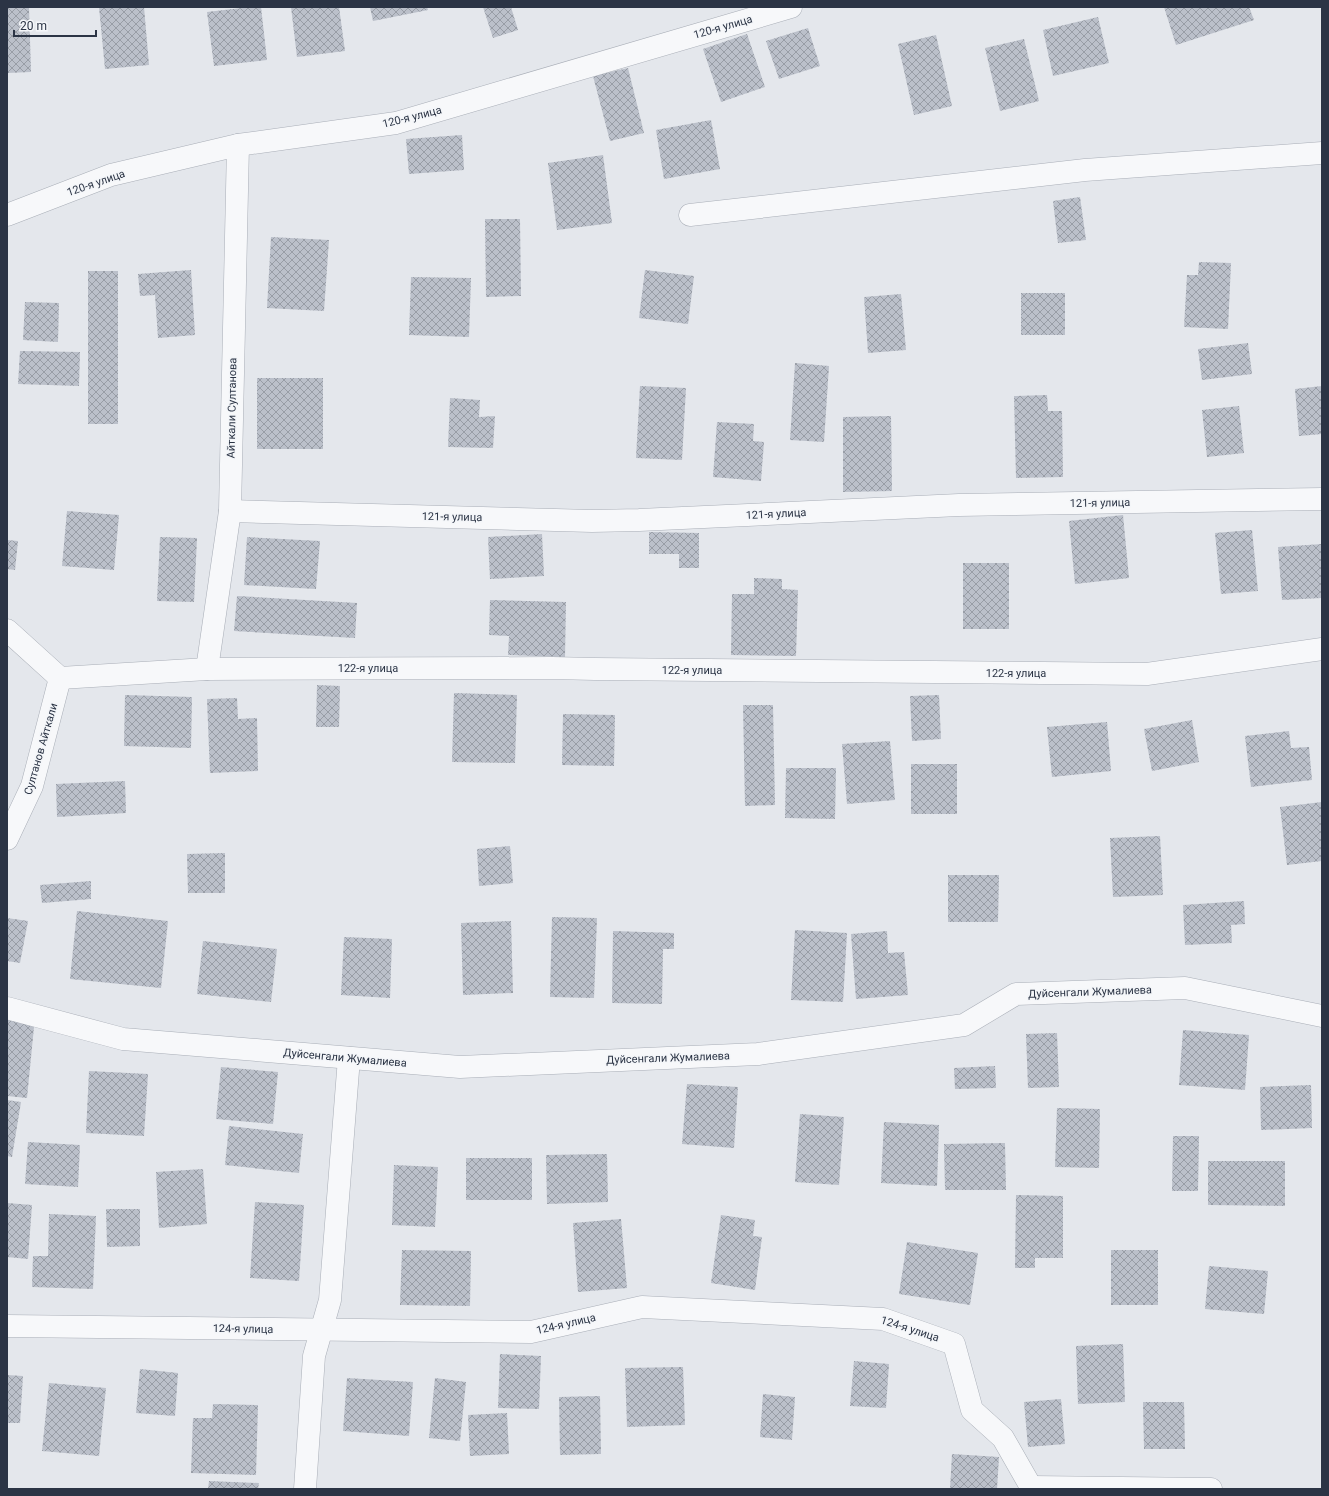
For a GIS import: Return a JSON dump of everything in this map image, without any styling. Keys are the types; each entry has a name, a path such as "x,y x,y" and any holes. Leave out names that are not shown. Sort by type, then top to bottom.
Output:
{"street":[{"name":"120-я улица","path":"7,215 111,176 238,145 396,123 791,7"},
{"name":"Айткали Султанова","path":"207,669 230,511 238,145"},
{"path":"690,215 1085,170 1322,153"},
{"name":"121-я улица","path":"230,511 592,521 647,520 959,505 1322,499"},
{"path":"7,630 60,678"},
{"name":"122-я улица","path":"60,678 207,669 552,668 595,670 1147,674 1322,649"},
{"name":"Султанов Айткали","path":"7,839 32,786 60,678"},
{"name":"Дуйсенгали Жумалиева","path":"7,1008 123,1039 460,1067 758,1054 964,1025 1016,994 1185,988 1322,1016"},
{"path":"305,1489 314,1356 320,1330 330,1300 350,1058"},
{"name":"124-я улица","path":"7,1326 531,1332 642,1307 883,1319 954,1344 972,1410 1003,1438 1031,1488"},
{"path":"1031,1488 1211,1489"}],"building":[{"path":"7,7 29,7 31,72 7,73"},
{"path":"99,7 144,7 149,65 105,69"},
{"path":"261,7 267,60 214,66 207,12"},
{"path":"291,7 339,7 345,51 297,57"},
{"path":"370,7 427,7 428,10 373,21"},
{"path":"483,7 511,7 518,30 493,38"},
{"path":"1164,7 1249,7 1254,20 1176,45"},
{"path":"1098,17 1109,63 1053,76 1043,30"},
{"path":"808,28 820,66 779,79 766,41"},
{"path":"747,34 765,87 721,102 703,49"},
{"path":"936,35 952,106 914,115 898,44"},
{"path":"1024,39 1039,101 1000,111 985,48"},
{"path":"628,68 644,133 610,141 593,76"},
{"path":"711,120 720,169 664,179 656,130"},
{"path":"462,135 464,170 409,174 406,139"},
{"path":"603,155 612,223 557,230 548,163"},
{"path":"1080,197 1086,240 1058,243 1053,201"},
{"path":"485,219 520,219 521,296 486,297"},
{"path":"271,237 329,240 324,311 267,308"},
{"path":"1199,262 1231,263 1228,329 1184,327 1187,275 1198,275"},
{"path":"191,270 195,335 158,338 155,295 140,296 138,274"},
{"path":"645,270 694,276 688,324 639,318"},
{"path":"88,271 118,271 118,424 88,424"},
{"path":"411,277 471,278 469,337 409,335"},
{"path":"1021,293 1065,293 1065,335 1021,335"},
{"path":"901,294 906,350 868,353 864,297"},
{"path":"25,302 59,303 58,342 23,340"},
{"path":"1248,343 1252,374 1202,380 1198,349"},
{"path":"20,351 80,352 79,386 18,384"},
{"path":"795,363 829,366 824,442 790,440"},
{"path":"257,378 323,378 323,449 257,449"},
{"path":"640,386 686,388 682,460 636,458"},
{"path":"1322,386 1322,434 1299,436 1295,389"},
{"path":"1047,395 1048,411 1062,411 1063,477 1016,478 1014,396"},
{"path":"450,398 480,400 479,417 495,416 493,448 448,447"},
{"path":"1239,406 1244,453 1207,457 1202,410"},
{"path":"891,416 892,491 843,492 843,417"},
{"path":"717,422 754,424 753,441 764,442 761,481 713,477"},
{"path":"67,511 119,515 114,570 62,566"},
{"path":"1123,515 1129,578 1075,584 1069,521"},
{"path":"1252,530 1258,591 1221,594 1215,533"},
{"path":"649,532 699,533 699,568 679,568 679,554 649,554"},
{"path":"542,534 544,576 490,579 488,537"},
{"path":"160,537 197,538 194,602 157,601"},
{"path":"247,537 320,541 316,589 244,585"},
{"path":"7,540 18,541 15,570 7,569"},
{"path":"1322,544 1322,598 1282,600 1278,547"},
{"path":"963,563 1009,563 1009,629 963,629"},
{"path":"754,578 782,579 782,589 798,590 796,656 731,655 732,594 754,594"},
{"path":"237,596 357,603 355,638 234,631"},
{"path":"490,600 566,602 565,657 508,655 509,636 489,635"},
{"path":"317,685 340,686 339,727 316,727"},
{"path":"454,693 517,695 515,763 452,762"},
{"path":"125,695 192,697 191,748 124,746"},
{"path":"939,695 941,739 912,741 910,696"},
{"path":"237,698 238,719 257,718 258,771 210,773 207,699"},
{"path":"743,705 773,705 775,805 745,806"},
{"path":"563,714 615,715 614,766 562,765"},
{"path":"1192,720 1199,762 1152,771 1144,729"},
{"path":"1107,722 1111,771 1052,777 1047,727"},
{"path":"1289,731 1291,748 1309,747 1312,780 1251,787 1245,736"},
{"path":"890,741 895,800 847,804 842,744"},
{"path":"911,764 957,764 957,814 911,814"},
{"path":"786,768 836,768 835,819 785,818"},
{"path":"125,781 126,813 57,817 56,784"},
{"path":"1322,802 1322,861 1287,865 1280,807"},
{"path":"1160,836 1163,895 1113,897 1110,838"},
{"path":"510,846 513,883 479,886 477,849"},
{"path":"225,853 225,893 188,893 187,854"},
{"path":"948,875 999,875 998,922 948,922"},
{"path":"91,881 91,899 42,903 40,885"},
{"path":"1244,901 1245,924 1231,925 1232,943 1185,945 1183,905"},
{"path":"77,911 168,921 161,988 70,979"},
{"path":"552,917 597,918 594,998 550,997"},
{"path":"7,918 28,921 20,963 7,961"},
{"path":"511,921 513,993 463,995 461,923"},
{"path":"795,930 847,933 843,1002 791,1000"},
{"path":"613,931 674,933 674,949 663,949 662,1004 612,1003"},
{"path":"887,931 888,953 904,952 908,995 856,999 851,934"},
{"path":"344,937 392,939 390,998 341,995"},
{"path":"203,941 277,949 271,1002 197,994"},
{"path":"7,1015 35,1017 27,1098 7,1096"},
{"path":"1183,1030 1249,1035 1245,1090 1179,1085"},
{"path":"1057,1033 1059,1087 1028,1088 1026,1034"},
{"path":"995,1066 996,1088 955,1089 954,1068"},
{"path":"221,1067 278,1072 273,1124 216,1119"},
{"path":"89,1071 148,1074 144,1136 86,1133"},
{"path":"687,1084 738,1087 734,1148 682,1144"},
{"path":"1311,1085 1312,1128 1261,1130 1260,1087"},
{"path":"7,1100 21,1102 12,1157 7,1156"},
{"path":"1057,1108 1100,1109 1099,1168 1055,1167"},
{"path":"800,1114 844,1117 839,1185 795,1182"},
{"path":"884,1122 939,1125 937,1186 881,1183"},
{"path":"229,1126 303,1134 299,1173 225,1165"},
{"path":"1173,1136 1199,1136 1198,1191 1172,1191"},
{"path":"28,1142 80,1145 78,1187 25,1184"},
{"path":"1005,1143 1006,1190 945,1190 944,1144"},
{"path":"607,1154 608,1202 547,1204 546,1155"},
{"path":"466,1158 532,1158 532,1200 466,1200"},
{"path":"1208,1161 1285,1161 1285,1206 1208,1205"},
{"path":"394,1165 438,1167 435,1227 392,1225"},
{"path":"203,1169 207,1224 159,1228 156,1172"},
{"path":"1016,1195 1063,1196 1063,1258 1035,1258 1035,1268 1015,1268"},
{"path":"255,1202 304,1205 299,1281 250,1278"},
{"path":"7,1203 32,1205 28,1259 7,1257"},
{"path":"106,1209 140,1209 140,1246 107,1247"},
{"path":"49,1214 96,1216 93,1289 32,1287 33,1256 48,1256"},
{"path":"721,1215 755,1220 753,1236 762,1237 755,1290 711,1283"},
{"path":"621,1219 627,1288 578,1292 573,1223"},
{"path":"907,1242 978,1253 970,1305 899,1294"},
{"path":"402,1250 471,1251 470,1306 400,1305"},
{"path":"1111,1250 1158,1250 1158,1305 1111,1305"},
{"path":"1209,1266 1268,1271 1264,1314 1205,1309"},
{"path":"1123,1344 1125,1402 1078,1404 1076,1346"},
{"path":"500,1354 541,1356 539,1409 498,1408"},
{"path":"854,1361 889,1364 886,1408 850,1406"},
{"path":"683,1367 685,1425 627,1427 625,1368"},
{"path":"140,1369 178,1373 175,1416 136,1413"},
{"path":"7,1375 23,1376 20,1423 7,1423"},
{"path":"347,1378 413,1382 409,1436 343,1431"},
{"path":"435,1378 466,1382 460,1441 429,1438"},
{"path":"49,1383 106,1388 99,1456 42,1451"},
{"path":"763,1394 795,1397 792,1440 760,1437"},
{"path":"600,1396 601,1454 560,1455 559,1397"},
{"path":"1061,1399 1065,1444 1028,1447 1024,1402"},
{"path":"1143,1402 1184,1402 1185,1449 1144,1449"},
{"path":"213,1404 258,1405 256,1475 191,1473 193,1418 212,1418"},
{"path":"507,1413 509,1454 470,1456 468,1415"},
{"path":"952,1454 999,1457 997,1489 950,1489"},
{"path":"209,1481 259,1483 258,1489 208,1489"}]}
